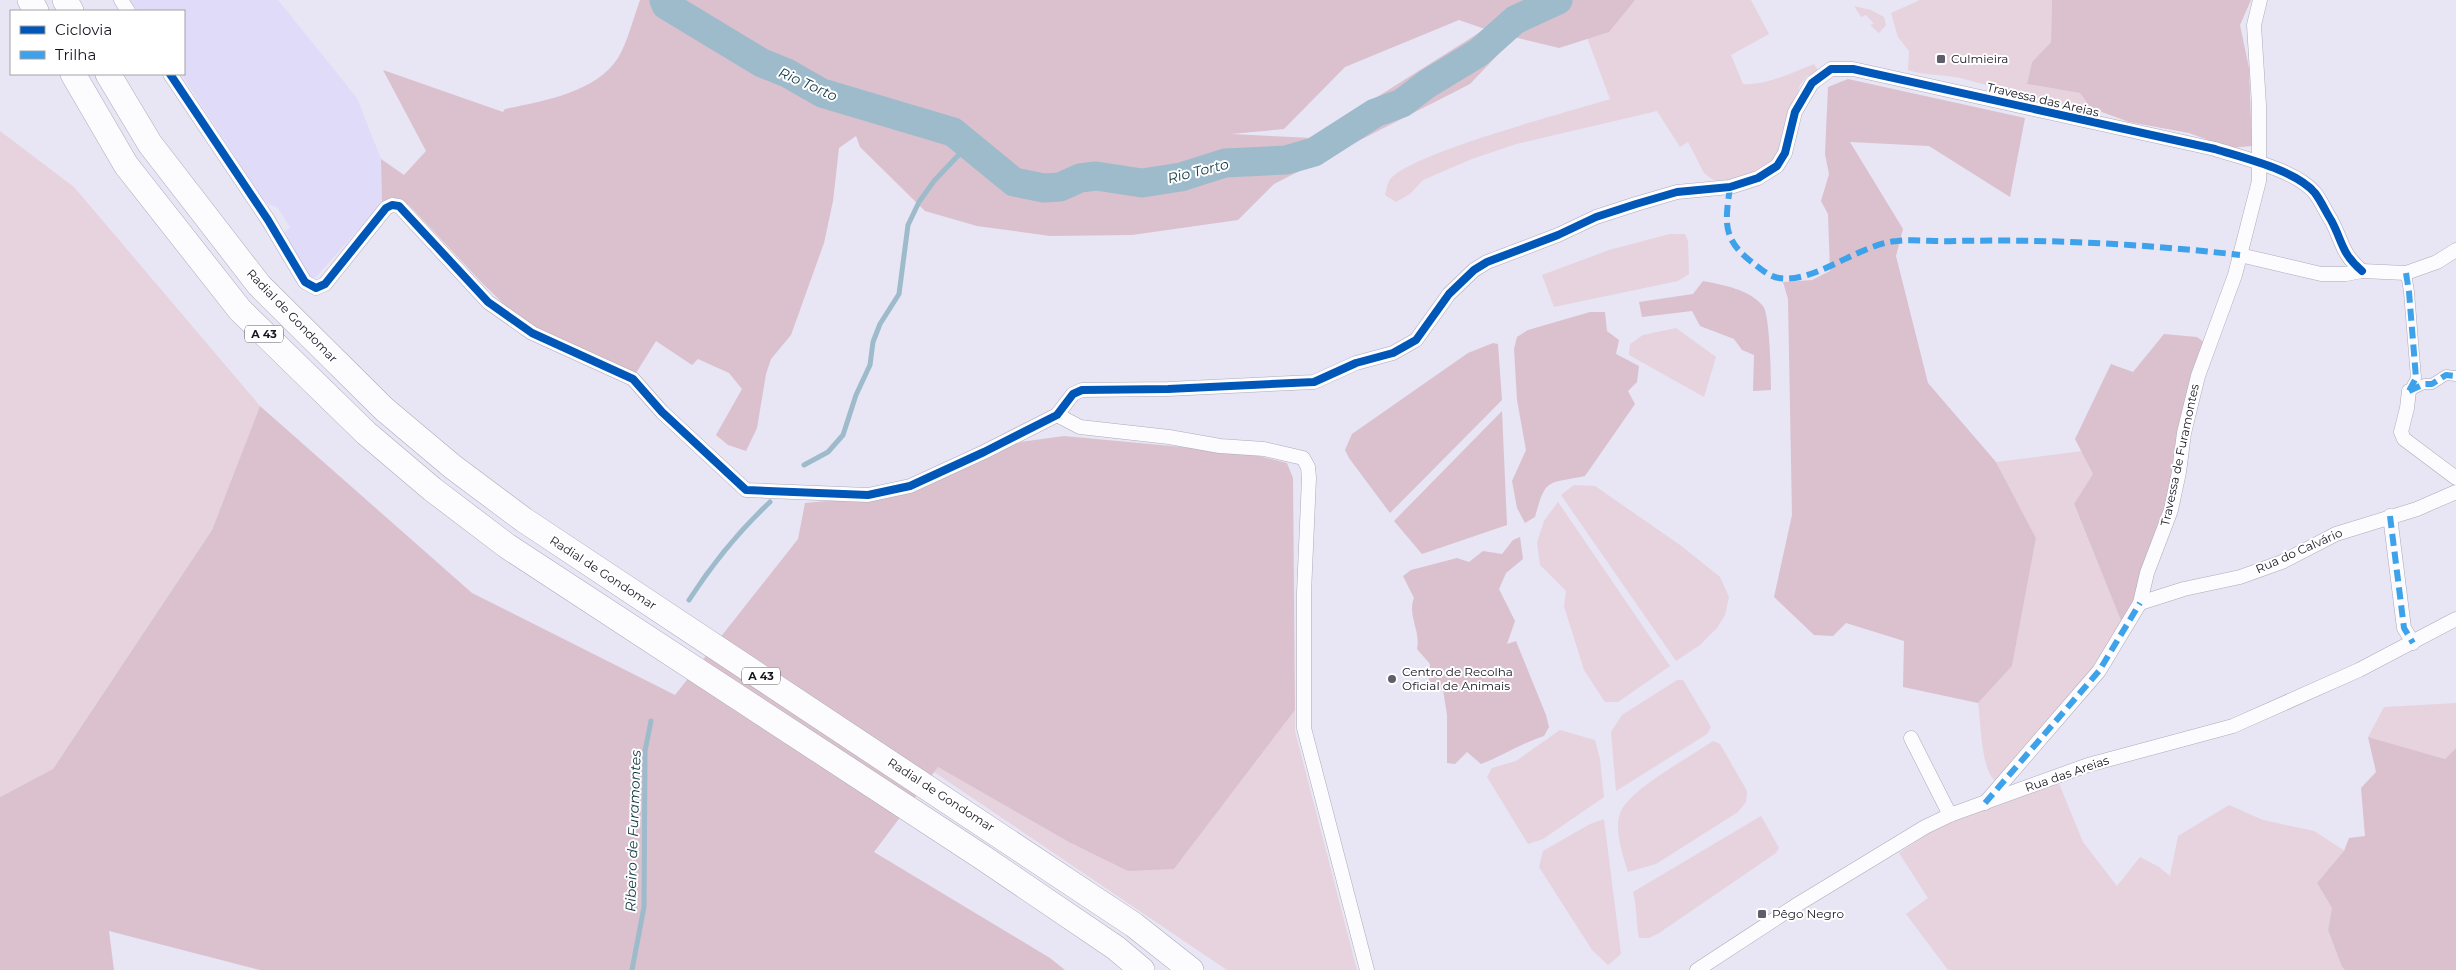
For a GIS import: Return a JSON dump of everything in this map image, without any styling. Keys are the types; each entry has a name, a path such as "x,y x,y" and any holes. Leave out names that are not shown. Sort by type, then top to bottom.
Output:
{"highway":[{"name":"A 43","path":"74,75 126,165 240,310 366,433 432,488 507,546 982,858 1116,948 1142,970"},
{"name":"Radial de Gondomar","path":"109,75 150,144 259,285 384,409 453,467 524,520 1134,925 1191,970"}],"street":[{"name":"Travessa de Furamontes","path":"1985,803 2098,671 2140,603 2147,572 2171,510 2179,472 2184,433 2198,376 2240,255 2259,181 2260,164 2254,25 2260,0"},
{"name":"Travessa das Areias","path":"1057,415 1073,394 1082,390 1168,389 1314,382 1356,363 1405,348 1416,340 1449,294 1474,270 1487,262 1558,235 1596,217 1677,192 1730,187 1758,178 1777,166 1785,153 1795,112 1803,96 1820,75 1831,69 1841,68 2205,147 2260,164 2288,175 2315,193 2332,223 2344,251 2362,271"},
{"path":"171,75 268,220 305,282 316,288 325,284 386,208 392,205 398,206 488,302 532,333 633,379 662,412 746,490 868,495 910,486 984,452 1057,415 1080,427 1169,437 1220,446 1264,449 1303,458 1308,467 1309,478 1304,593 1304,728 1367,970"},
{"path":"2240,255 2321,274 2346,274 2362,271 2406,273 2437,262 2456,250"},
{"path":"2406,273 2416,378 2409,391 2401,432 2404,439 2456,478"},
{"path":"2409,391 2424,384 2432,384 2446,375 2456,376"},
{"name":"Rua do Calvário","path":"2140,603 2184,589 2240,577 2282,562 2336,534 2417,509 2456,492"},
{"path":"2390,516 2404,628 2413,643"},
{"name":"Rua das Areias","path":"1697,970 1795,906 1925,827 1950,815 2088,765 2233,726 2359,670 2456,619"},
{"path":"1911,738 1950,815"}],"shaded area":[{"path":"130,0 278,0 357,98 381,159 382,203 317,276 312,278 305,274 283,234 290,227 277,207 268,204 262,198 182,75 185,75 185,10 137,10"},
{"path":"640,0 1635,0 1609,32 1559,48 1506,35 1512,40 1470,84 1274,184 1238,220 1132,235 1050,236 977,226 925,211 860,147 856,136 839,148 833,201 824,243 791,335 771,359 766,374 757,428 746,451 728,445 716,435 742,389 729,373 698,359 692,365 656,341 636,373 593,355 571,350 511,311 409,205 392,197 382,203 381,159 404,175 426,151 383,70 503,112 505,109 551,99 567,94 596,80 608,70 622,51","holes":["1459,20 1485,29 1312,138 1231,134 1284,129 1345,67"]},
{"path":"1632,0 1751,0 1769,34 1731,55 1743,84 1770,81 1814,64 1821,75 1818,73 1807,76 1800,85 1776,159 1751,176 1726,182 1713,180 1704,173 1688,142 1680,147 1657,111 1516,144 1472,159 1423,180 1410,194 1396,202 1385,195 1389,181 1402,170 1425,158 1492,134 1610,99 1585,32"},
{"path":"1920,0 2052,0 2051,42 2032,62 2027,84 2080,93 2091,108 2041,100 1960,78 1908,70 1909,51 1898,37 1891,13"},
{"path":"2052,0 2251,0 2240,25 2249,68 2252,146 2230,148 2189,133 2129,122 2091,108 2080,93 2027,84 2032,62 2051,42"},
{"path":"1854,6 1871,10 1884,17 1886,25 1879,33 1870,25 1874,24 1866,15 1861,17"},
{"path":"1848,79 2025,118 2010,197 1929,146 1850,142 1903,229 1896,256 1928,383 1996,462 2036,538 2012,666 1978,703 1903,687 1904,641 1846,623 1833,636 1814,635 1774,597 1792,515 1788,299 1783,282 1812,280 1830,271 1828,214 1821,201 1829,174 1825,154 1828,87"},
{"path":"0,131 74,187 260,406 212,530 53,769 0,797"},
{"path":"1670,234 1685,234 1688,241 1689,274 1678,281 1554,307 1542,275 1609,250"},
{"path":"1703,281 1727,286 1751,295 1763,306 1769,333 1771,390 1753,391 1754,355 1742,350 1734,339 1700,326 1692,311 1642,317 1639,302 1693,294"},
{"path":"1590,312 1605,312 1607,331 1619,340 1616,354 1639,366 1637,382 1628,391 1635,404 1585,476 1550,484 1542,495 1535,517 1525,523 1517,508 1512,481 1526,450 1517,400 1514,349 1517,337 1528,330"},
{"path":"1676,328 1716,357 1704,397 1629,355 1630,344 1643,335"},
{"path":"2164,334 2197,337 2205,343 2167,510 2136,600 2122,623 2074,504 2093,474 2075,439 2111,364 2133,372"},
{"path":"1493,343 1498,344 1502,400 1390,513 1345,450 1352,434 1468,353"},
{"path":"260,406 472,593 675,695 798,539 805,503 912,493 1020,442 1064,436 1246,453 1287,463 1293,478 1295,710 1174,869 1128,871 1067,841 938,767 874,852 1050,958 1065,970 260,970 109,931 114,970 0,970 0,797 53,769 212,530"},
{"path":"1502,411 1507,525 1422,554 1394,521"},
{"path":"2082,451 2093,474 2074,505 2122,623 2079,685 1997,782 1988,769 1985,758 1978,703 2012,666 2036,538 1996,462"},
{"path":"1574,485 1595,486 1680,545 1720,577 1729,597 1725,615 1717,628 1700,645 1676,661 1561,495"},
{"path":"1558,502 1670,666 1618,702 1605,702 1584,670 1564,606 1566,591 1540,565 1537,543 1544,521"},
{"path":"1520,537 1523,559 1506,573 1499,589 1515,621 1507,644 1516,641 1549,727 1544,736 1481,764 1467,752 1455,764 1447,763 1447,715 1443,690 1429,682 1430,664 1417,649 1418,642 1412,611 1414,598 1403,576 1411,570 1457,558 1469,562 1483,551 1502,554 1513,540"},
{"path":"1677,680 1683,680 1711,727 1707,734 1616,791 1611,732 1622,715"},
{"path":"2456,703 2456,748 2445,759 2368,737 2384,707"},
{"path":"1295,710 1295,731 1357,970 1227,970 934,772 938,767 1067,841 1174,869"},
{"path":"1560,730 1595,740 1600,759 1604,797 1543,839 1528,844 1487,777 1492,768 1516,761"},
{"path":"2368,737 2445,759 2456,748 2456,970 2345,970 2342,967 2328,930 2332,908 2317,883 2344,851 2349,838 2365,836 2361,788 2376,772"},
{"path":"1713,741 1720,744 1747,791 1746,802 1738,812 1656,864 1628,872 1618,833 1621,811 1627,802 1662,773"},
{"path":"2058,781 2083,842 2117,886 2140,857 2159,867 2170,876 2178,836 2229,805 2263,820 2314,831 2345,851 2317,883 2332,908 2328,930 2342,967 2345,970 1948,970 1906,914 1928,898 1899,853 1937,828"},
{"path":"1761,816 1779,848 1776,853 1659,933 1649,938 1639,938 1633,892"},
{"path":"1604,819 1621,954 1608,965 1592,950 1539,867 1543,851 1590,824"}],"waterway":[{"name":"Rio Torto","path":"664,0 666,5 762,63 787,73 822,93 953,132 1014,182 1044,188 1060,187 1080,178 1096,176 1142,183 1181,177 1225,163 1286,160 1314,152 1375,113 1402,103 1427,84 1478,53 1515,20 1558,0"},
{"name":"Ribeiro de Furamontes","path":"804,465 828,452 843,435 856,395 870,365 873,342 880,324 899,294 908,225 919,202 934,181 969,144"},
{"path":"689,600 726,549 770,502"},
{"name":"Ribeiro de Furamontes","path":"632,970 644,907 645,751 651,721"}],"marked path":[{"path":"1730,187 1727,221 1731,238 1743,254 1753,263 1769,274 1779,278 1807,275 1867,249 1904,240 2097,243 2240,255"},
{"path":"2406,273 2416,378 2409,391"},
{"path":"2409,391 2424,384 2432,384 2446,375 2456,376"},
{"path":"2390,516 2404,628 2413,643"},
{"path":"1985,803 2099,671 2140,603"}],"cycle path":[{"path":"171,75 268,220 305,282 316,288 325,284 386,208 392,205 399,206 488,302 532,333 633,379 662,412 746,490 868,495 910,486 984,452 1057,415 1073,394 1082,390 1168,389 1314,382 1356,363 1393,353 1416,340 1449,294 1474,270 1487,262 1558,235 1596,217 1677,192 1730,187 1758,178 1777,166 1785,153 1795,112 1812,83 1831,69 1853,69 2215,149 2282,171 2306,185 2315,193 2331,220 2346,253 2362,271"}],"place":[{"name":"Culmieira","path":"1941,59"},
{"name":"Centro de Recolha Oficial de Animais","path":"1392,679"},
{"name":"Pêgo Negro","path":"1762,914"}]}
